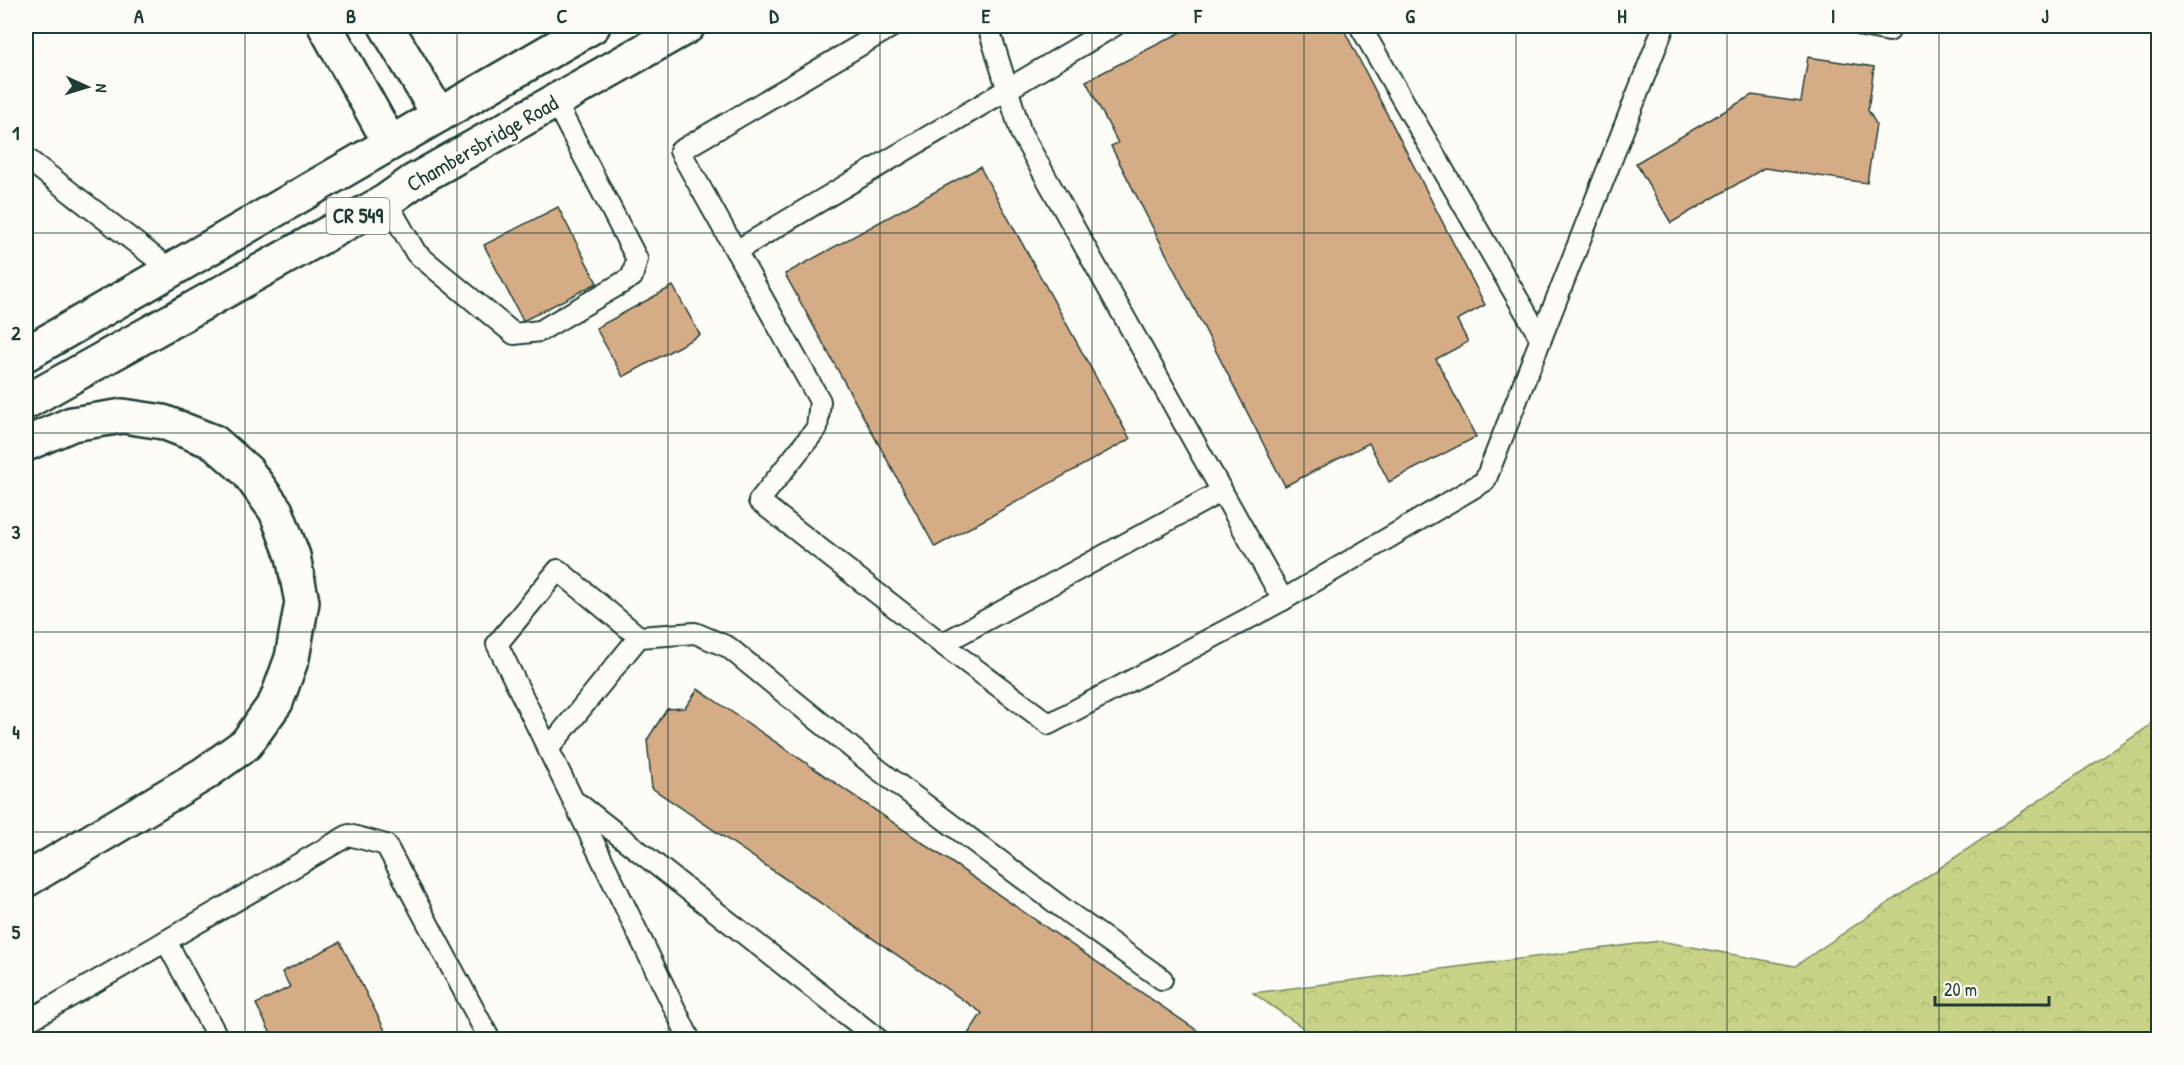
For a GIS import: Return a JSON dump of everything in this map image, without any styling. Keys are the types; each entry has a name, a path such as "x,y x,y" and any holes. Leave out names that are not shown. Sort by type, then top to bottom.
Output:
{"main road":[{"path":"325,26 390,143"},
{"path":"386,26 438,115"},
{"name":"Chambersbridge Road","path":"26,354 593,26"},
{"name":"Chambersbridge Road","path":"26,402 386,201 414,181 688,26"},
{"path":"26,444 72,424 123,416 163,422 214,442 247,471 276,511 293,555 302,602 292,658 276,702 246,744 204,774 26,880"}],"lane":[{"path":"892,26 680,151 820,401 817,428 759,501 942,644 1049,724 1283,600 1485,481 1664,26"},
{"path":"988,26 1020,133 1283,600"},
{"path":"736,251 1114,26"},
{"path":"1360,26 1541,339"},
{"path":"1863,26 1889,31"},
{"path":"386,201 416,253 514,334 540,331 632,277 637,260 555,101"},
{"path":"26,158 171,270"},
{"path":"942,644 1222,492"},
{"path":"690,1040 497,644 558,570 639,637 694,633 728,646 879,770 1069,913 1162,979"},
{"path":"549,747 639,637"},
{"path":"575,801 879,1040"},
{"path":"26,1022 349,835 386,845 490,1040"},
{"path":"166,941 219,1040"}],"green space":[{"path":"2158,708 2158,1039 1319,1039 1253,993 1660,941 1795,966 2149,726"}],"building":[{"path":"1193,26 1342,26 1485,305 1457,320 1468,342 1436,359 1476,437 1389,482 1369,443 1285,486 1111,146 1118,143 1086,81"},
{"path":"1808,57 1874,67 1868,110 1876,124 1867,183 1764,168 1671,223 1636,163 1752,95 1801,102"},
{"path":"980,167 1130,439 935,547 785,274"},
{"path":"558,207 597,283 523,321 484,245"},
{"path":"673,286 700,335 623,377 596,328"},
{"path":"698,689 1211,1040 964,1040 982,1013 652,788 647,740 667,709 685,708"},
{"path":"340,942 390,1040 274,1040 256,1004 290,987 282,972"}]}
